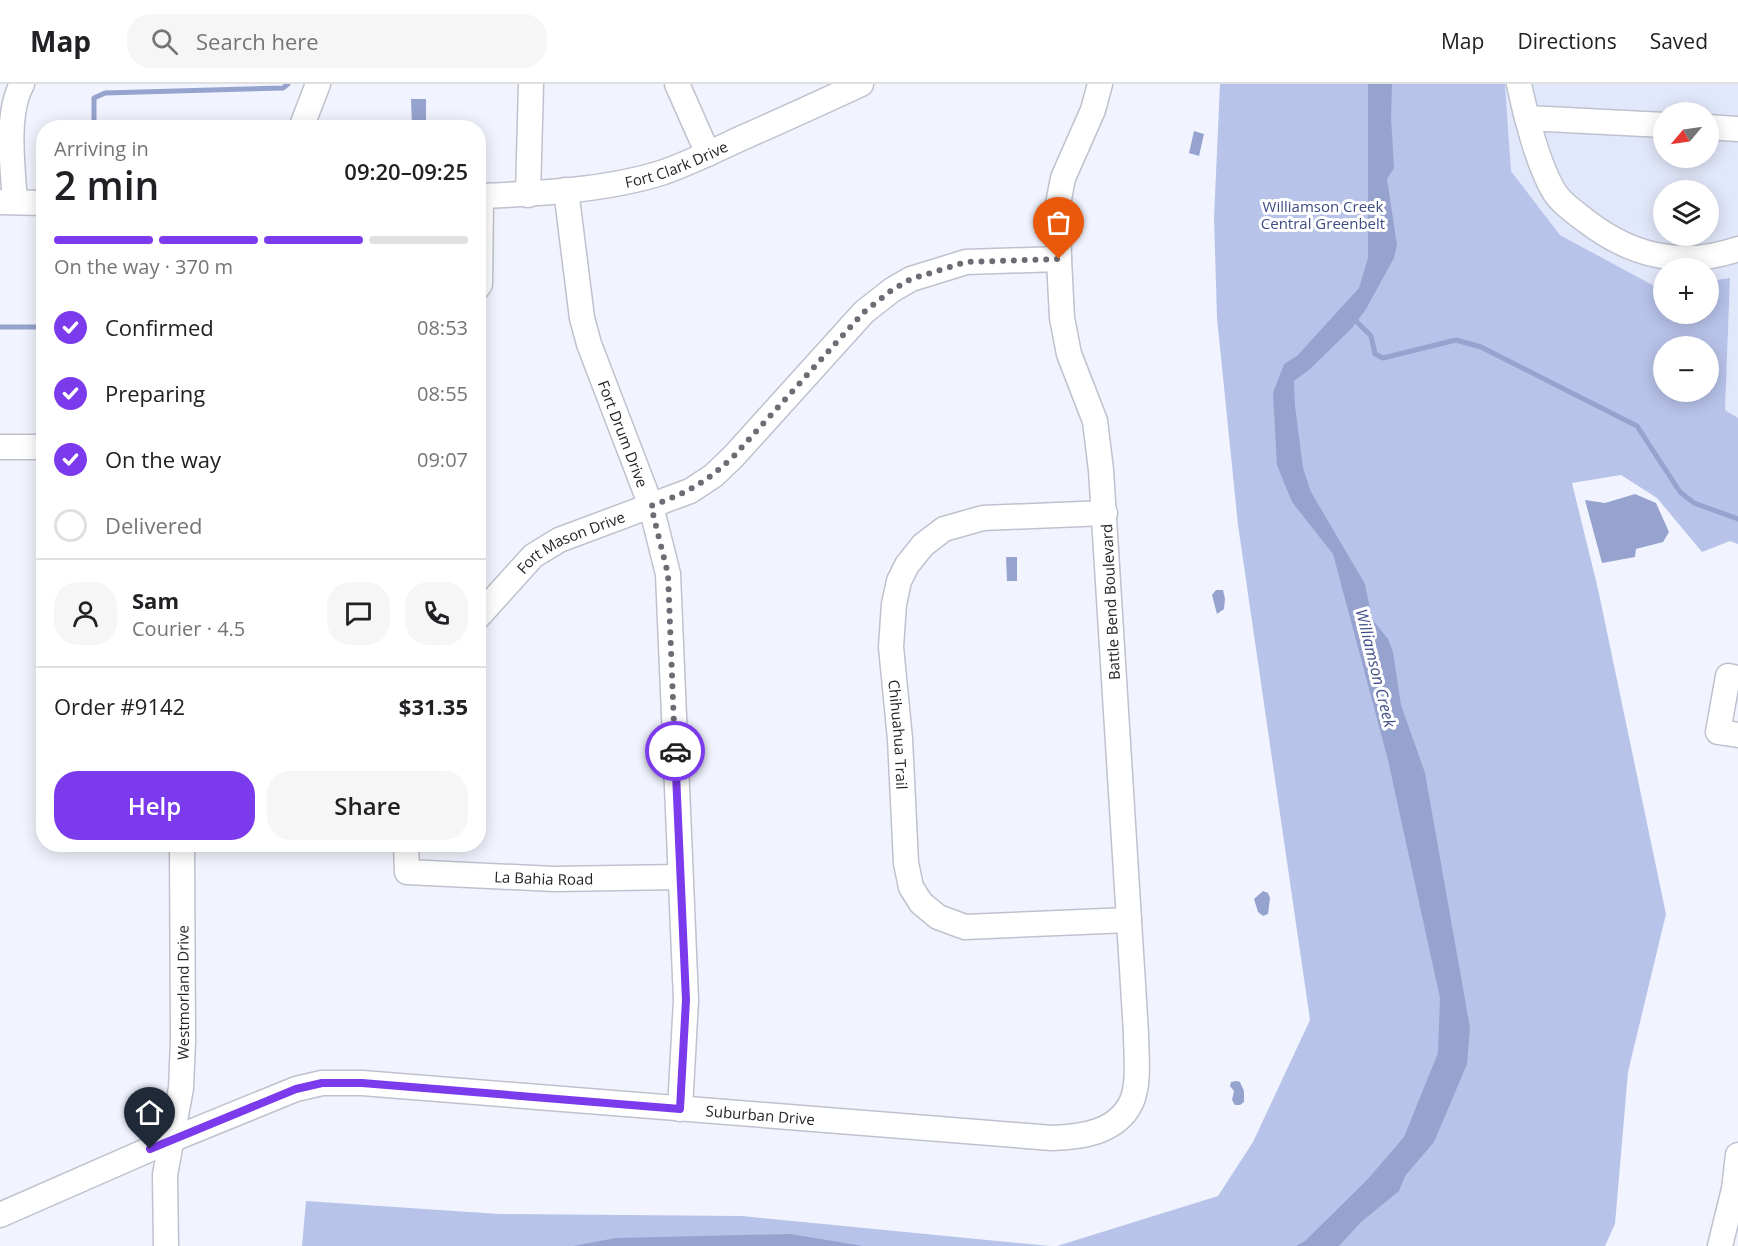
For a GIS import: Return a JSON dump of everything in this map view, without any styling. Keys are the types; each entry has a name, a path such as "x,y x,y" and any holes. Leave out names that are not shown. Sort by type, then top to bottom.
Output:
{"street":[{"path":"22,84 18,91 12,128 8,202 36,203"},
{"path":"304,120 318,84"},
{"path":"528,195 531,84"},
{"path":"677,84 708,154"},
{"name":"Fort Clark Drive","path":"486,196 528,195 566,190 623,182 663,172 708,154 861,84"},
{"name":"Battle Bend Boulevard","path":"1100,84 1093,110 1063,178 1058,204 1062,318 1069,354 1095,421 1105,513 1136,1033 1135,1087 1131,1103 1111,1124"},
{"path":"1519,84 1527,118 1556,195 1586,221 1621,245 1648,254 1677,258 1707,257 1738,249"},
{"path":"1527,118 1653,124"},
{"path":"1719,128 1738,129"},
{"name":"Fort Drum Drive","path":"566,190 582,318 589,344 651,506 668,574 686,1000 680,1109"},
{"name":"Fort Mason Drive","path":"486,607 533,556 559,540 690,491 713,476 733,457 864,312 892,290 911,279 966,262 1059,259"},
{"path":"0,447 36,447"},
{"name":"Chihuahua Trail","path":"1105,513 983,518 944,530 923,545 907,565 899,581 894,604 891,647 900,739 906,863 911,887 921,903 938,917 965,927 1129,920"},
{"path":"1738,678 1728,676 1718,732 1738,735"},
{"name":"Westmorland Drive","path":"166,1246 165,1175 182,1088 182,852"},
{"name":"La Bahia Road","path":"406,852 407,872 554,879 680,877"},
{"name":"Suburban Drive","path":"2,1207 296,1089 322,1083 362,1083 1052,1137 1077,1137 1091,1134 1111,1124"},
{"path":"1720,1246 1734,1189 1738,1155"}],"shaded area":[{"path":"1505,84 1738,84 1738,418 1725,410 1730,278 1719,280 1719,258 1653,258 1653,285 1560,235 1511,171"}],"green space":[{"name":"Williamson Creek Central Greenbelt","path":"1220,84 1505,84 1511,171 1560,235 1653,285 1653,324 1719,324 1719,280 1730,278 1725,410 1738,418 1738,544 1730,541 1702,552 1657,498 1621,475 1572,483 1598,589 1666,914 1628,1072 1615,1224 1605,1246 1057,1246 1218,1196 1253,1142 1310,1020 1238,525 1217,318 1214,218"},
{"path":"306,1201 499,1214 742,1216 1050,1246 302,1246"}],"water":[{"name":"Williamson Creek","path":"1368,84 1392,84 1391,118 1394,168 1387,179 1397,245 1394,258 1366,309 1352,328 1310,369 1294,381 1295,406 1303,468 1311,492 1365,584 1372,619 1388,639 1393,652 1401,705 1425,773 1470,1028 1467,1064 1434,1142 1405,1176 1399,1191 1361,1222 1339,1246 1296,1246 1305,1241 1367,1180 1404,1137 1438,1053 1440,998 1388,760 1333,554 1292,502 1277,465 1273,393 1284,364 1297,356 1359,288 1368,258"},
{"path":"411,99 426,99 426,120 412,120"},
{"path":"1194,131 1204,134 1199,156 1189,153"},
{"path":"1635,494 1656,503 1669,532 1663,542 1636,549 1635,557 1602,563 1585,500 1605,503"},
{"path":"1006,557 1017,557 1017,581 1007,581"},
{"path":"1216,590 1223,590 1225,599 1224,609 1217,614 1212,595"},
{"path":"1263,891 1268,893 1270,898 1268,914 1263,916 1258,912 1254,899"},
{"path":"1231,1082 1240,1082 1244,1091 1244,1102 1240,1105 1235,1105 1232,1100 1234,1091 1230,1086"},
{"path":"790,1234 863,1246 573,1246 616,1238"}],"waterway":[{"path":"94,120 94,98 105,93 283,88 288,84"},
{"path":"1353,318 1371,336 1375,354 1383,358 1456,340 1481,347 1637,426 1680,492 1694,503 1738,519"},
{"path":"0,327 36,327"}],"way so far":[{"path":"675,751 668,574 651,506 690,491 713,476 733,457 864,312 892,290 911,279 966,262 1059,259"}],"route":[{"path":"150,1149 296,1089 322,1083 362,1083 680,1109 686,1000 675,751"}]}
